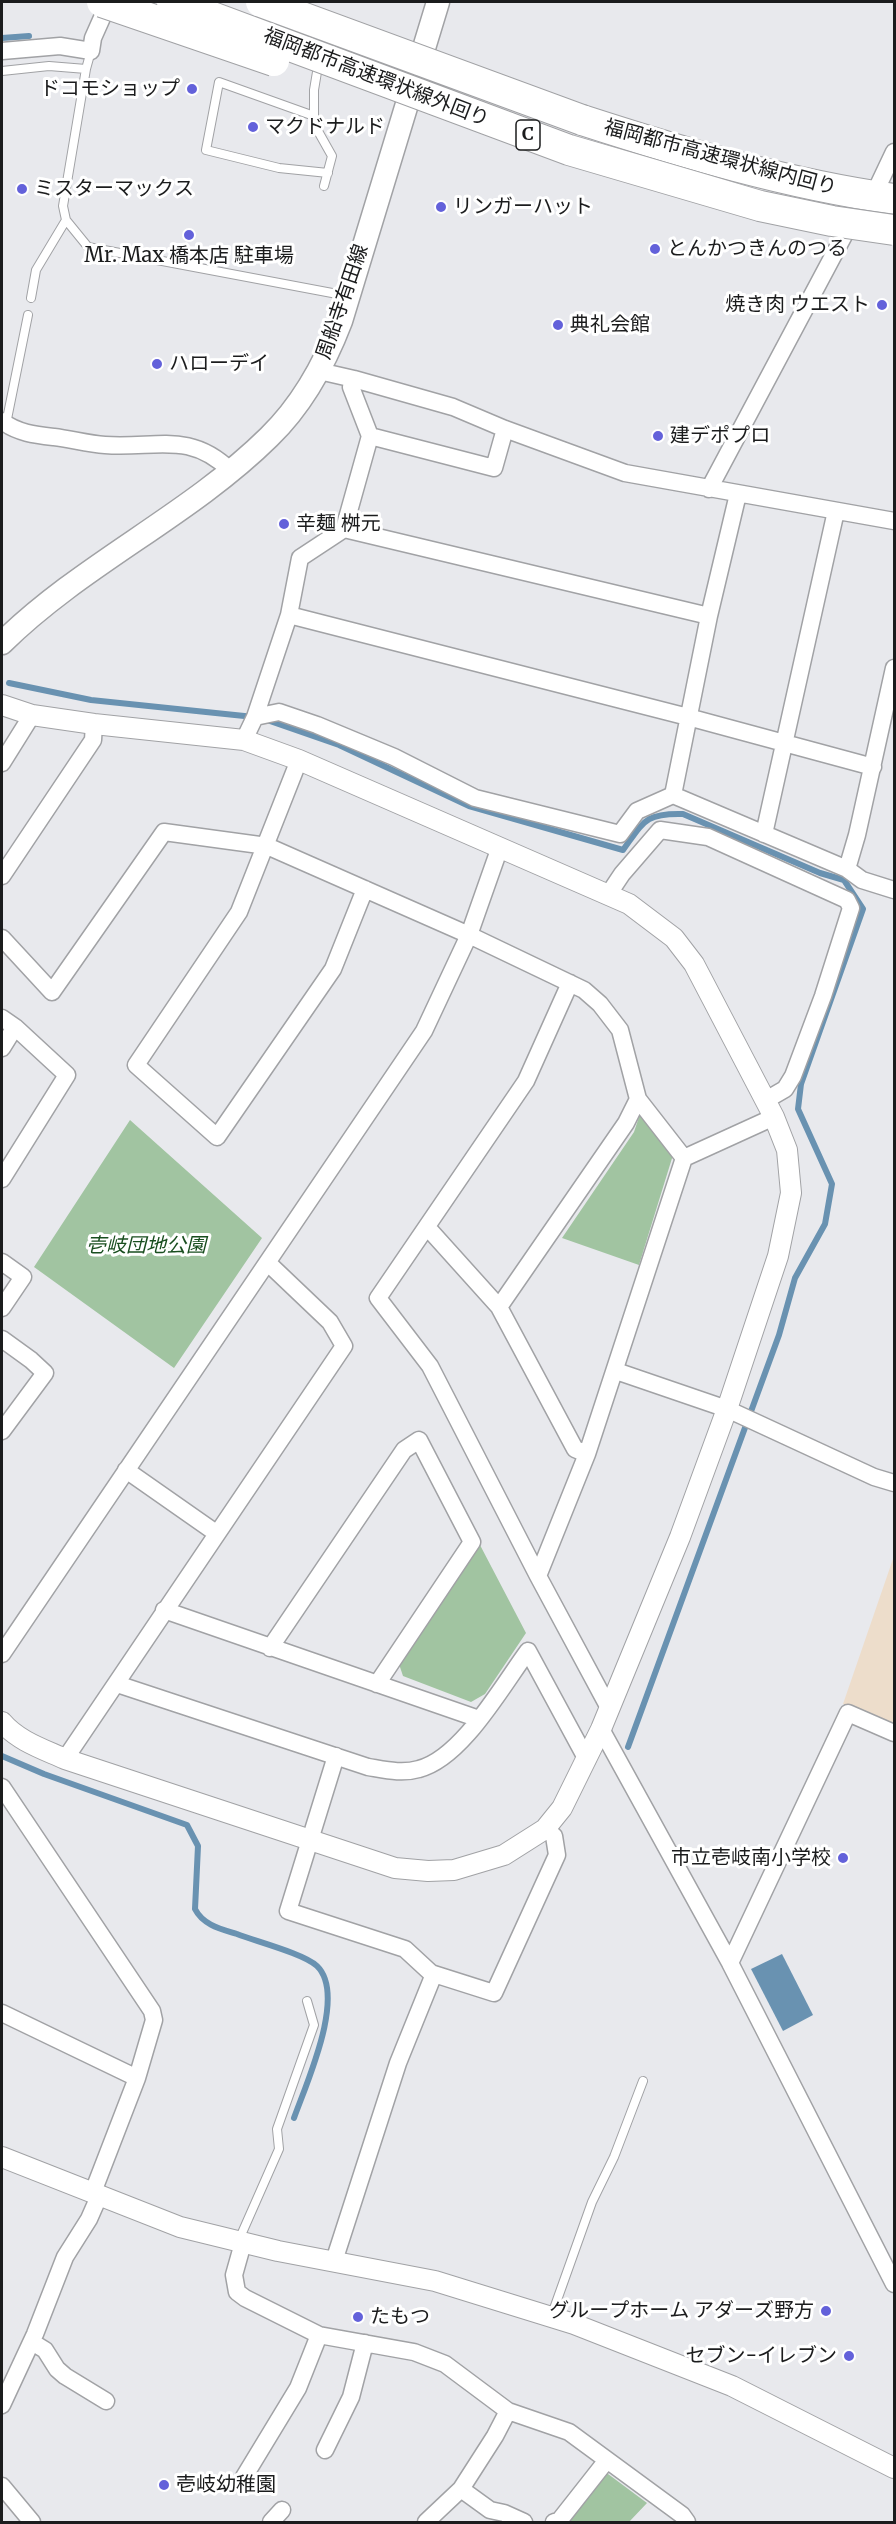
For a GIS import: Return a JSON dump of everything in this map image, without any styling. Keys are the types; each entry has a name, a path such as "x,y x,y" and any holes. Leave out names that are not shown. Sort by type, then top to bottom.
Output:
{"highway":[{"path":"102,2 314,75 569,150"},
{"name":"福岡都市高速環状線外回り","path":"172,2 569,150 760,206 894,230"},
{"name":"福岡都市高速環状線内回り","path":"261,2 582,120 661,146 838,191 885,194"},
{"name":"福岡都市高速環状線内回り","path":"290,2 582,120"}],"main road":[{"name":"周船寺有田線","path":"2,643 57,597 231,471 271,435 319,371 333,341 348,297 438,2"}],"street":[{"path":"2,51 60,46 91,51 93,38 108,2"},
{"path":"885,194 894,152"},
{"path":"709,489 784,352 849,226"},
{"path":"319,371 453,407 625,473 894,521"},
{"path":"250,728 289,615 300,558 344,529 370,436 351,387 354,379"},
{"path":"4,423 27,434 106,445 150,443 182,445 202,450 218,459 231,471"},
{"path":"370,436 494,468 506,429"},
{"path":"673,795 709,616 738,494"},
{"path":"764,834 836,511"},
{"path":"344,529 709,616"},
{"path":"289,615 873,767"},
{"path":"847,868 858,835 894,668"},
{"path":"2,705 32,715 94,724 250,728 279,712 394,757 475,798 620,834 637,811 673,795 847,868 861,883 894,890"},
{"path":"2,763 32,715"},
{"path":"2,876 93,740 94,724"},
{"path":"2,1722 9,1731 65,1760 395,1868 454,1870 504,1855 545,1829 562,1808 601,1729 680,1537 740,1414 791,1193 787,1150 770,1108 694,964 674,938 648,916 609,895 300,760 250,728"},
{"path":"300,760 239,912 136,1065 217,1137 333,969 365,889"},
{"path":"538,1576 587,1454 616,1371 684,1158 770,1108 785,1089 793,1076 823,996 852,908 847,900 708,837 660,830 622,874 609,895"},
{"path":"2,938 52,992 164,832 267,846 469,935 584,990 600,1004 620,1030 638,1099 684,1158"},
{"path":"2,1654 424,1031 469,935 500,848"},
{"path":"847,900 861,883"},
{"path":"570,983 526,1081 378,1298 430,1366 609,1708"},
{"path":"2,1047 8,1022 68,1075 2,1179"},
{"path":"499,1307 626,1123 638,1099"},
{"path":"427,1227 499,1307 575,1449 587,1454"},
{"path":"2,1262 23,1277 2,1308"},
{"path":"65,1760 344,1346 330,1322 268,1263"},
{"path":"2,1339 45,1372 2,1431"},
{"path":"616,1371 740,1414 874,1477 894,1483"},
{"path":"270,1648 404,1450 419,1440 472,1542 377,1684"},
{"path":"126,1470 216,1533"},
{"path":"164,1610 479,1719"},
{"path":"117,1684 368,1767 397,1772 421,1769 458,1747 528,1651 587,1760"},
{"path":"730,1963 848,1713 894,1733"},
{"path":"601,1729 730,1963 894,2284"},
{"path":"336,1756 288,1911 405,1949 434,1974 494,1993 557,1855 554,1836 545,1829"},
{"path":"2,1787 152,2011 154,2020 137,2079 89,2219 65,2257 32,2342 2,2405"},
{"path":"334,2261 398,2063 434,1974"},
{"path":"2,2013 137,2079"},
{"path":"2,2157 180,2227 241,2242 435,2281 574,2324 732,2386 894,2468"},
{"path":"241,2242 234,2275 237,2292 244,2298 319,2335 414,2352 445,2364 508,2410 569,2432 682,2515 687,2523"},
{"path":"244,2477 298,2388 319,2335"},
{"path":"32,2342 45,2350 57,2369 65,2376 106,2401"},
{"path":"325,2450 351,2397 365,2343"},
{"path":"426,2523 462,2489 495,2436 508,2410"},
{"path":"554,2523 559,2521 607,2460"},
{"path":"2,2486 32,2523"},
{"path":"462,2489 490,2510 504,2513 524,2523"}],"lane":[{"path":"91,51 63,206 66,220 88,247 348,297"},
{"path":"2,71 49,66 86,69"},
{"path":"318,66 314,90 314,124 332,156 324,186"},
{"path":"314,116 219,82 206,150 279,168 328,172"},
{"path":"31,297 36,270 66,220"},
{"path":"4,423 28,315"},
{"path":"241,2242 279,2150 277,2128 314,2025 307,2001"},
{"path":"551,2317 592,2202 614,2157 643,2080"}],"shaded area":[{"path":"894,1556 894,1725 843,1704"}],"green space":[{"path":"641,1111 673,1155 639,1265 562,1238 634,1132"},
{"name":"壱岐団地公園","path":"130,1120 262,1238 174,1368 34,1267"},
{"path":"480,1545 526,1633 485,1694 471,1702 403,1676 399,1664"},
{"path":"604,2471 647,2503 629,2522 563,2522"}],"water":[{"path":"782,1954 813,2015 783,2031 751,1969"}],"waterway":[{"path":"2,38 29,36"},
{"path":"9,683 91,700 254,717"},
{"path":"267,720 339,745 469,806 623,850 641,826 653,817 683,814 820,873 844,880 863,909 801,1084 798,1109 832,1184 825,1224 795,1278 779,1335 628,1747"},
{"path":"2,1756 44,1774 187,1825 198,1846 195,1909 198,1914 213,1926 291,1952 317,1966 325,1979 328,1997 326,2018 314,2063 294,2118"}],"place":[{"name":"ドコモショップ","path":"192,89"},
{"name":"マクドナルド","path":"253,127"},
{"name":"ミスターマックス","path":"22,189"},
{"name":"リンガーハット","path":"441,207"},
{"name":"Mr. Max 橋本店 駐車場","path":"189,235"},
{"name":"とんかつきんのつる","path":"655,249"},
{"name":"焼き肉 ウエスト","path":"882,305"},
{"name":"典礼会館","path":"558,325"},
{"name":"ハローデイ","path":"157,364"},
{"name":"建デポプロ","path":"658,436"},
{"name":"辛麺 桝元","path":"284,524"},
{"name":"市立壱岐南小学校","path":"843,1858"},
{"name":"グループホーム アダーズ野方","path":"826,2311"},
{"name":"たもつ","path":"358,2317"},
{"name":"セブン-イレブン","path":"849,2356"},
{"name":"壱岐幼稚園","path":"164,2485"}]}
